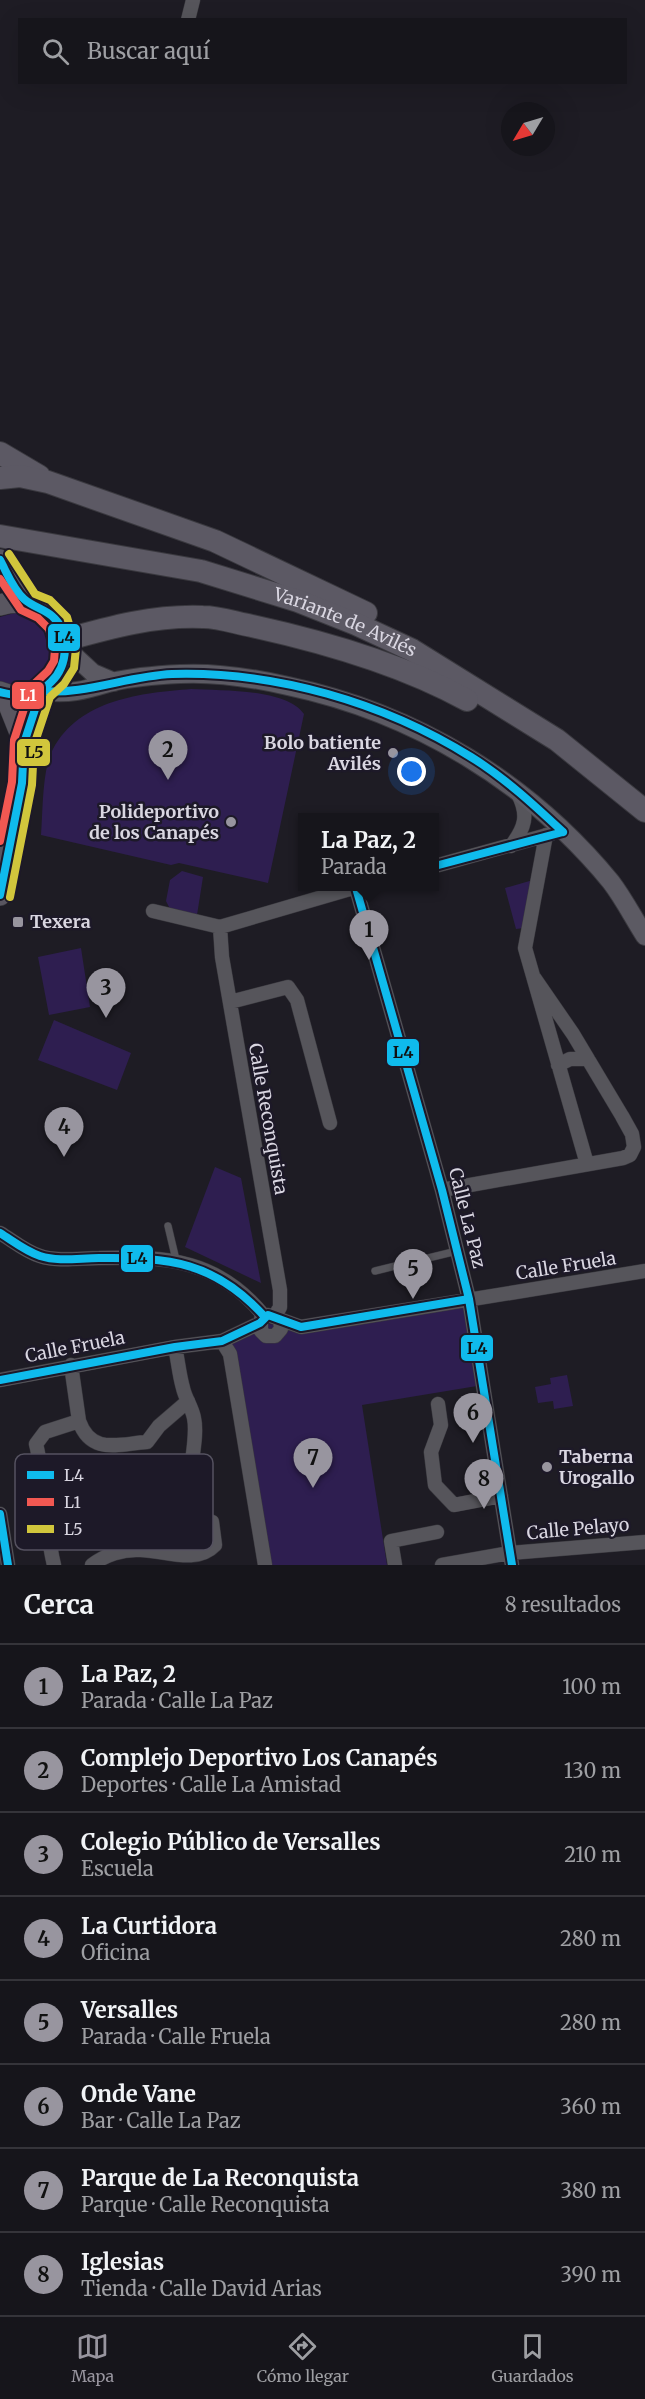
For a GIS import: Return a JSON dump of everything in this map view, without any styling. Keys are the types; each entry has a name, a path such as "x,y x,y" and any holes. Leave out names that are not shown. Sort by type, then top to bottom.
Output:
{"highway":[{"path":"0,453 48,482"},
{"path":"0,477 20,476 48,482 215,541 433,647 557,740"},
{"name":"Variante de Avilés","path":"0,536 201,571 307,604 412,650 557,740 645,811"},
{"path":"65,644 151,618 205,616 302,637 447,689 526,732 645,824"}],"main road":[{"path":"0,560 28,603"},
{"path":"0,605 13,602 28,603 51,615 65,644 93,673 114,682"},
{"path":"0,895 22,783 24,743 41,691 56,678 63,664 65,644"},
{"path":"24,743 3,694 21,696 41,691 60,693 86,691 114,682 181,674 239,677 334,696 423,732 470,757 513,788 555,833 613,884 645,936"}],"street":[{"path":"188,18 193,0"},
{"path":"510,846 520,834 526,818 524,806 513,788"},
{"path":"439,865 555,833"},
{"path":"555,833 525,948 587,1164"},
{"path":"153,911 220,927 344,891"},
{"name":"Calle La Paz","path":"359,891 442,1190 469,1299 511,1559"},
{"name":"Calle Reconquista","path":"220,927 222,957 280,1290 280,1307 269,1322"},
{"path":"442,1190 623,1158 630,1155 634,1147 632,1134 588,1059 533,976"},
{"path":"230,1002 288,987 297,1000 330,1123"},
{"path":"558,1065 570,1059 588,1059"},
{"path":"0,1233 40,1256 65,1259 133,1257 203,1268 231,1282 269,1322"},
{"name":"Calle Fruela","path":"0,1380 71,1365 222,1341 269,1322 301,1327 645,1271"},
{"name":"Calle Fruela","path":"230,1354 240,1343 269,1322"},
{"path":"222,1341 230,1354 265,1565"},
{"path":"175,1347 194,1417 197,1442 194,1454"},
{"path":"71,1365 80,1421 90,1440 101,1446 147,1442 159,1426 188,1401"},
{"path":"438,1404 441,1425 430,1452 435,1485 454,1505 501,1496"},
{"path":"38,1454 36,1444 45,1432 80,1421"},
{"path":"0,1514 8,1565"},
{"path":"213,1528 216,1545 213,1548"},
{"path":"395,1565 391,1540 437,1532"},
{"name":"Calle Pelayo","path":"442,1565 511,1559 645,1542"},
{"path":"50,1550 54,1565"},
{"path":"92,1565 102,1557 124,1551 152,1551 178,1558 211,1550"}],"lane":[{"path":"168,1226 177,1264"},
{"path":"375,1271 457,1251"}],"shaded area":[{"path":"18,612 37,619 48,631 53,645 52,659 46,672 35,681 19,685 0,682 0,617"},
{"path":"191,689 268,695 283,699 304,714 268,883 179,863 171,865 41,835 49,757 65,732 79,719 114,702 153,693"},
{"path":"182,871 203,877 197,915 170,909 166,901 170,880"},
{"path":"533,880 524,928 516,929 505,888"},
{"path":"81,948 90,1007 49,1015 38,957"},
{"path":"54,1020 131,1053 117,1090 38,1060"},
{"path":"215,1167 241,1178 261,1283 185,1247"},
{"path":"469,1299 483,1385 362,1405 387,1565 265,1565 222,1341 260,1323 295,1327"},
{"path":"567,1375 573,1406 554,1409 553,1401 538,1403 535,1387 551,1384 550,1378"}],"transit line":[{"name":"L5","path":"9,554 35,594 50,600 67,617 76,648 74,668 64,684 50,697 34,745 32,785 10,897"},
{"name":"L4","path":"0,560 20,595 27,602 52,616 58,623 65,640 61,667 46,687 27,695 0,692"},
{"name":"L1","path":"0,579 21,610 38,618 49,629 55,649 54,661 48,671 31,687 14,740 12,782 0,841"},
{"name":"L4","path":"41,691 57,692 90,688 155,675 211,674 289,684 327,694 402,720 471,757 507,783 563,832"},
{"name":"L4","path":"0,895 22,783 24,743 41,691"},
{"name":"L4","path":"439,865 563,832"},
{"name":"L4","path":"357,891 442,1190 469,1299 512,1565"},
{"name":"L4","path":"0,1233 29,1251 47,1258 147,1259 189,1266 227,1284 246,1298 264,1316"},
{"name":"L4","path":"0,1380 175,1347 222,1341 260,1323 268,1315 301,1327 469,1299"},
{"name":"L4","path":"0,1514 8,1565"}],"place":[{"name":"Bolo batiente Avilés","path":"393,753"},
{"name":"Complejo Deportivo Los Canapés","path":"168,780"},
{"name":"Polideportivo de los Canapés","path":"231,822"},
{"name":"Texera","path":"18,922"},
{"name":"La Paz, 2","path":"369,960"},
{"name":"Colegio Público de Versalles","path":"106,1018"},
{"name":"La Curtidora","path":"64,1157"},
{"name":"Versalles","path":"413,1299"},
{"name":"Onde Vane","path":"473,1443"},
{"name":"Taberna Urogallo","path":"547,1467"},
{"name":"Parque de La Reconquista","path":"313,1488"},
{"name":"Iglesias","path":"484,1509"}]}
